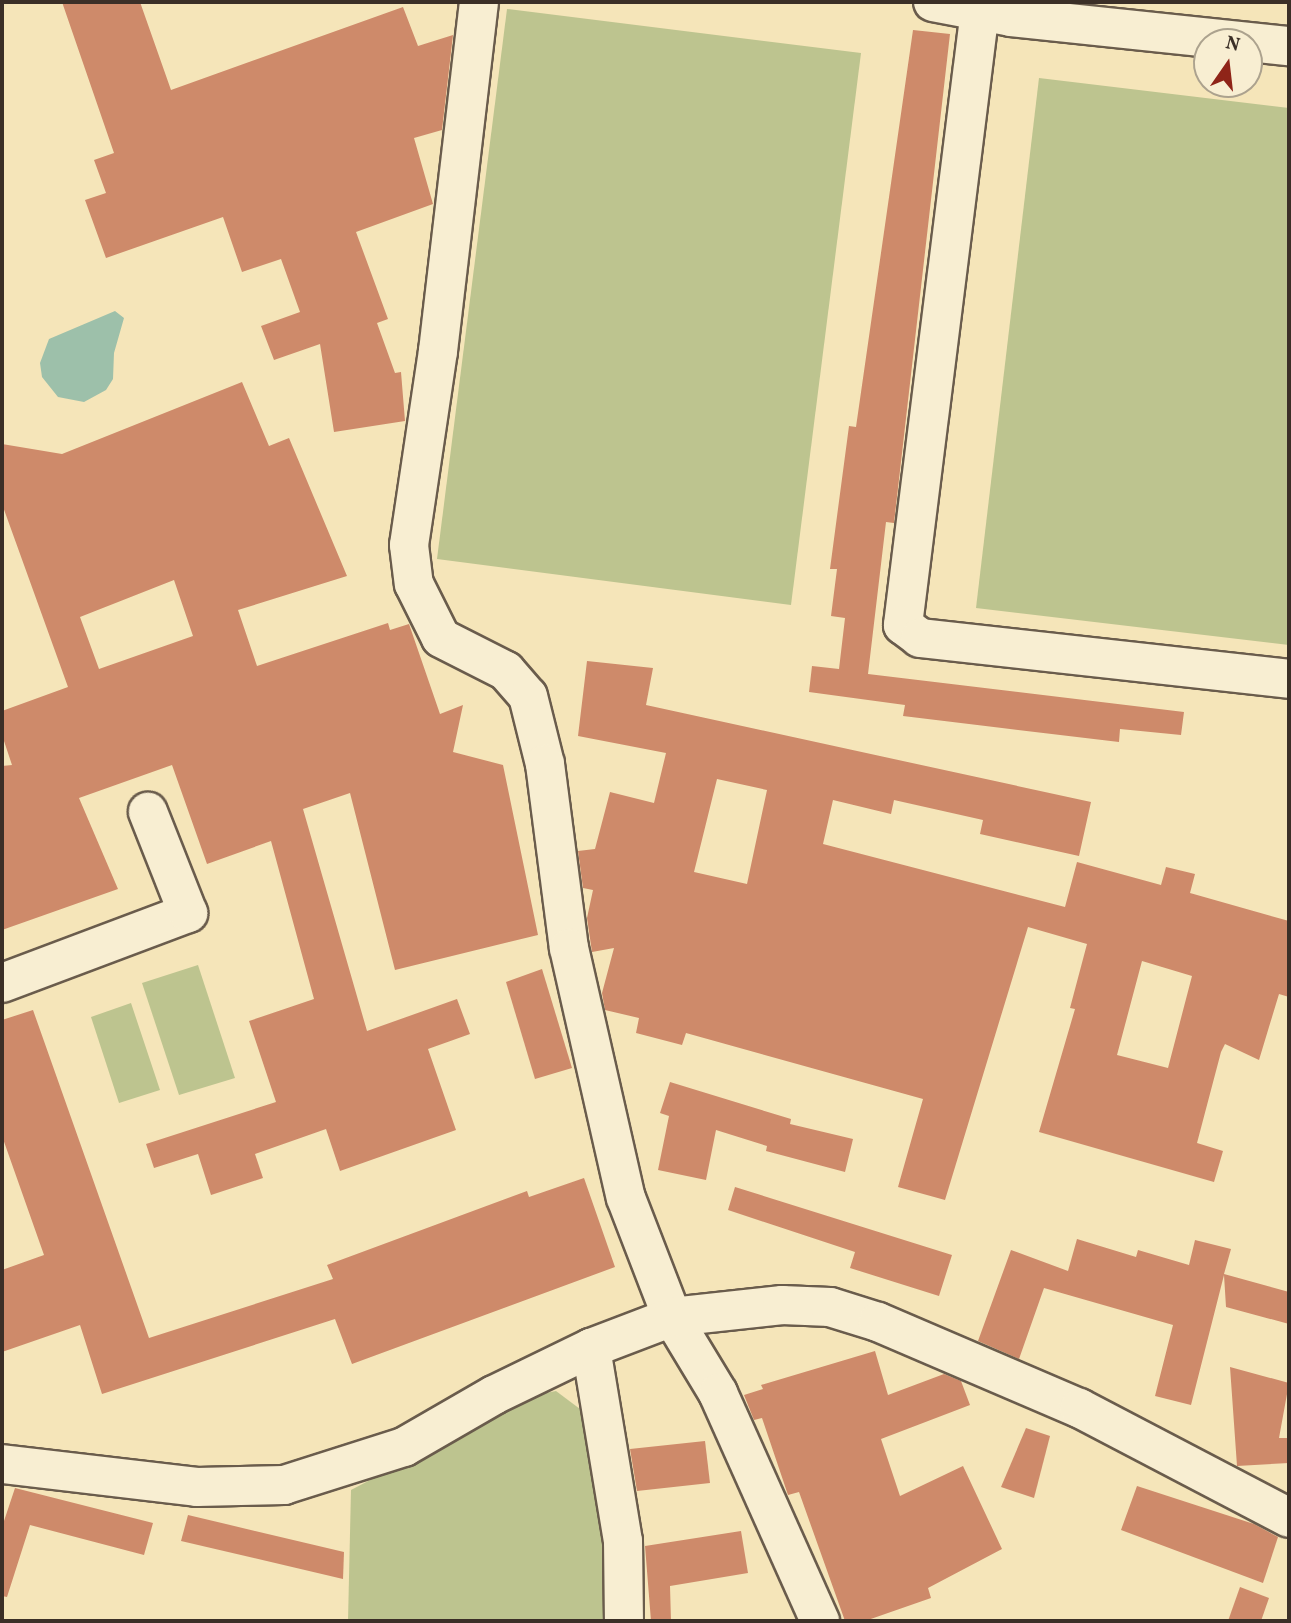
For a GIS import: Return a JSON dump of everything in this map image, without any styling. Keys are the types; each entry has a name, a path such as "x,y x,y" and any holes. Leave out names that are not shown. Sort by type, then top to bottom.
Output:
{"street":[{"path":"479,2 438,351 409,545 412,571 441,638 506,671 528,696 545,764 569,948 626,1198 672,1317 719,1393 820,1621"},
{"path":"933,2 980,5 1011,17 1289,46"},
{"path":"980,5 903,625 920,638 1289,679"},
{"path":"2,983 188,913 148,812"},
{"path":"2,1464 197,1487 284,1485 404,1447 494,1395 590,1348 672,1317 782,1305 830,1307 877,1322 1079,1408 1289,1518"},
{"path":"590,1348 622,1541 624,1621"}],"shaded area":[{"path":"507,9 861,53 791,605 437,559"},
{"path":"1039,78 1289,108 1289,645 976,608"},
{"path":"115,311 124,318 114,353 113,379 106,390 84,402 58,397 42,377 40,363 49,339"},
{"path":"198,965 235,1078 179,1095 142,983"},
{"path":"131,1003 160,1090 119,1103 91,1017"},
{"path":"556,1391 580,1409 604,1547 604,1621 348,1621 351,1490 530,1396"}],"building":[{"path":"62,2 140,2 171,90 403,7 418,46 453,35 442,130 414,138 433,204 356,232 388,319 377,323 395,373 401,372 405,421 334,432 320,344 274,360 261,326 300,312 281,259 242,272 223,217 106,258 85,200 106,193 94,160 114,153"},
{"path":"913,30 950,34 894,523 886,522 868,674 1184,712 1181,735 1120,729 1119,742 903,716 905,705 809,692 812,666 839,669 845,618 831,616 837,569 830,569 849,426 856,427"},
{"path":"242,382 269,446 289,438 347,576 238,610 257,666 388,623 390,630 409,624 440,714 463,705 453,752 503,765 538,935 395,970 350,793 303,809 367,1031 457,999 470,1034 428,1049 456,1130 340,1171 326,1129 255,1154 263,1178 211,1195 198,1154 154,1168 146,1144 276,1102 249,1021 314,999 271,841 207,864 172,765 79,798 118,889 2,930 2,766 12,765 2,735 2,711 68,687 2,504 2,444 62,454","holes":["174,580 193,636 99,669 80,617"]},
{"path":"587,661 653,668 646,705 1091,802 1079,856 980,834 983,820 894,800 891,814 833,800 823,844 1065,907 1077,862 1161,885 1166,867 1195,874 1190,893 1289,921 1289,997 1279,994 1259,1060 1225,1044 1221,1052 1197,1143 1223,1151 1214,1182 1039,1132 1075,1009 1070,1008 1087,944 1028,927 945,1200 898,1187 923,1099 686,1033 682,1045 636,1033 639,1018 605,1010 602,993 614,948 592,952 587,918 593,890 583,888 578,851 595,849 610,792 654,803 666,753 578,736","holes":["717,779 767,790 747,884 694,872","1142,961 1192,976 1168,1068 1117,1055"]},
{"path":"542,969 572,1068 535,1079 506,982"},
{"path":"33,1010 149,1338 333,1279 327,1265 527,1191 529,1197 584,1178 615,1267 352,1364 335,1319 102,1394 80,1325 2,1352 2,1270 44,1255 2,1136 2,1020"},
{"path":"670,1082 791,1119 790,1124 853,1139 845,1172 766,1151 767,1146 716,1130 706,1180 658,1170 669,1116 660,1113"},
{"path":"735,1187 952,1255 939,1296 850,1268 855,1252 728,1210"},
{"path":"1077,1239 1136,1257 1138,1250 1189,1265 1195,1240 1231,1249 1224,1274 1289,1292 1289,1324 1226,1307 1224,1275 1191,1405 1155,1396 1173,1325 1044,1288 1019,1359 978,1341 1011,1250 1068,1271"},
{"path":"875,1351 888,1395 944,1374 961,1381 970,1405 881,1439 900,1496 963,1466 1002,1549 928,1588 931,1598 865,1621 845,1621 799,1492 788,1495 762,1418 754,1420 744,1395 763,1389 761,1385"},
{"path":"1230,1367 1289,1383 1279,1438 1289,1438 1289,1463 1237,1466"},
{"path":"1026,1428 1050,1436 1034,1498 1001,1487"},
{"path":"705,1441 710,1483 637,1491 630,1449"},
{"path":"1137,1486 1254,1524 1278,1537 1263,1583 1121,1530"},
{"path":"15,1488 153,1523 144,1555 30,1525 7,1597 2,1596 2,1527"},
{"path":"188,1515 344,1552 343,1579 181,1541"},
{"path":"741,1531 748,1573 670,1586 671,1621 651,1621 645,1546"},
{"path":"1240,1587 1269,1598 1261,1621 1228,1621"}]}
